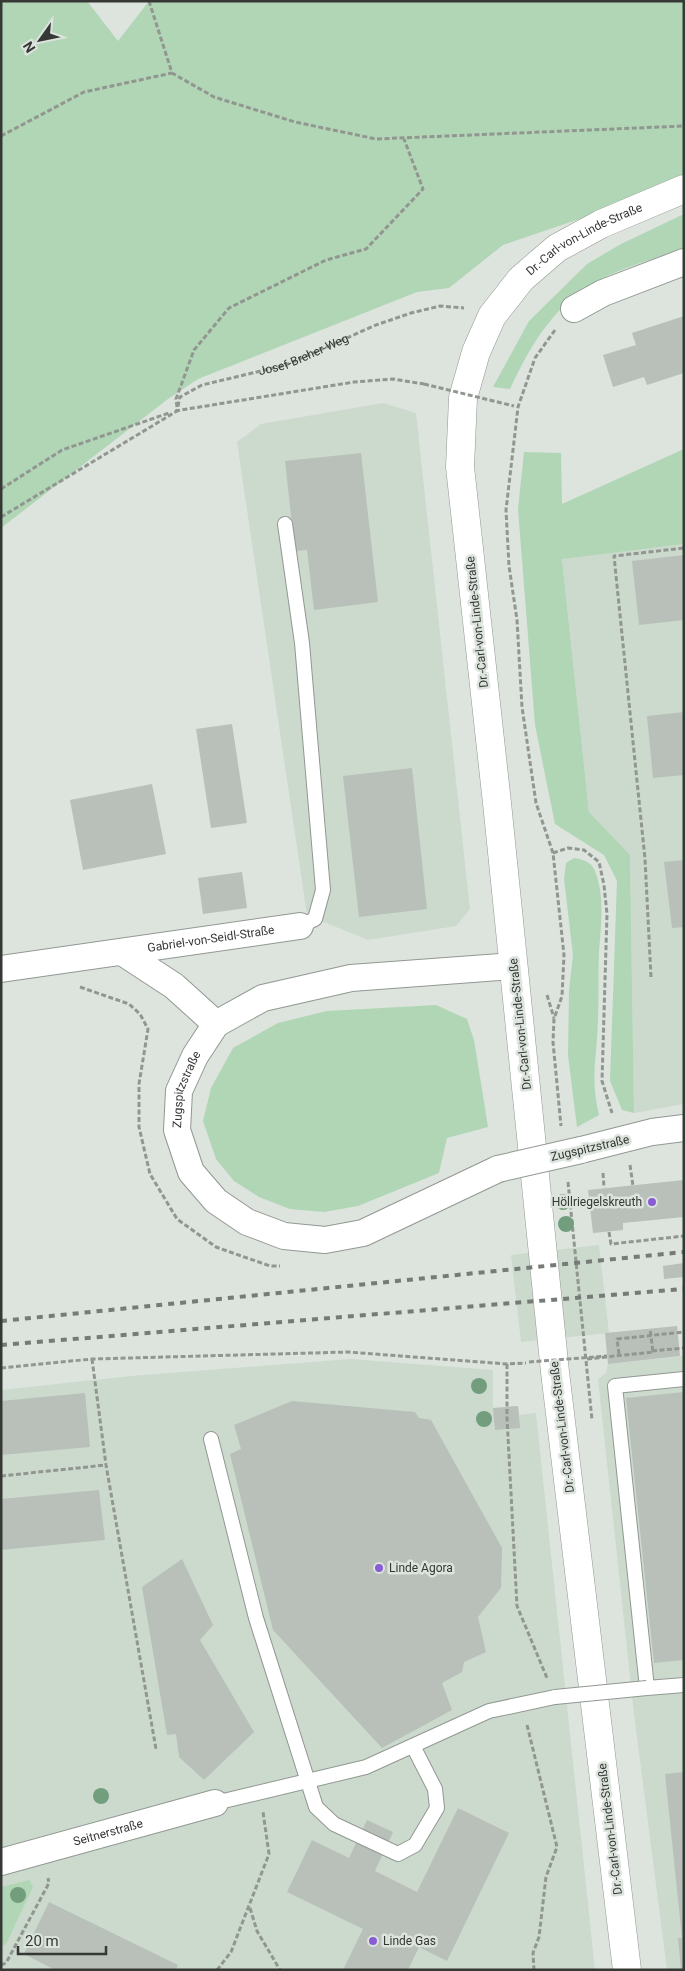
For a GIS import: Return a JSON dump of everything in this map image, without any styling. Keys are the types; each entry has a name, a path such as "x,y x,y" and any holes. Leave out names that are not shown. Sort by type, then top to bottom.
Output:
{"main road":[{"name":"Dr.-Carl-von-Linde-Straße","path":"627,1970 555,1372 514,966 460,467 463,398 476,352 492,316 521,279 558,248 601,224 684,188"}],"street":[{"path":"574,309 602,294 684,262"},
{"name":"Gabriel-von-Seidl-Straße","path":"1,969 300,926"},
{"name":"Gabriel-von-Seidl-Straße","path":"122,952 174,986 216,1024"},
{"name":"Zugspitzstraße","path":"514,966 352,978 262,998 216,1024 195,1056 179,1091 177,1130 192,1172 216,1201 247,1222 284,1236 325,1240 363,1233 498,1169 652,1132 684,1128"},
{"name":"Seitnerstraße","path":"1,1862 215,1803"}],"lane":[{"path":"285,524 302,643 323,890 315,919 300,926"},
{"path":"647,1688 616,1386 684,1379"},
{"path":"211,1439 256,1618 310,1782 316,1807 334,1824 398,1854 415,1846 437,1808 435,1790 413,1746"},
{"path":"215,1803 310,1782 366,1767 489,1711 555,1697 684,1685"}],"path":[{"path":"149,1 172,73"},
{"path":"1,136 84,92 172,73 214,97 295,122 376,139 684,126"},
{"path":"177,411 176,399 194,350 228,308 326,260 366,249 423,189 404,139"},
{"name":"Josef-Breher-Weg","path":"1,517 177,411 180,397 202,385 286,365 376,325 440,306"},
{"path":"554,1019 562,996 564,955 553,853 536,803 522,707 517,620 509,566 506,510 516,406 535,358 547,340 574,309"},
{"name":"Josef-Breher-Weg","path":"1,489 62,450 177,411 354,382 393,379 424,384 516,406"},
{"path":"651,977 645,859 614,556 684,548"},
{"path":"553,853 568,848 584,850 599,862 607,914 602,1081 610,1108"},
{"path":"77,986 129,1004 140,1014 148,1029 139,1084 139,1127 150,1174 177,1219 216,1247 270,1266 288,1266"},
{"path":"609,1232 611,1244 684,1236"},
{"path":"587,1360 653,1352 650,1329"},
{"path":"619,1354 617,1339 684,1332"},
{"path":"1,1368 92,1360 348,1352 507,1364 684,1348"},
{"path":"92,1360 106,1465 156,1749"},
{"path":"507,1364 507,1418 516,1606 555,1697"},
{"path":"1,1476 106,1465"},
{"path":"522,1704 557,1846 546,1877 539,1937 533,1953 534,1970"},
{"path":"218,1970 231,1952 269,1854 260,1793"},
{"path":"1,1965 6,1963 49,1883 42,1850"},
{"path":"250,1907 258,1931 280,1970"}],"shaded area":[{"path":"383,403 416,413 470,909 456,926 368,940 307,915 237,442 261,424"},
{"path":"684,544 684,1104 634,1113 630,855 589,812 562,558"},
{"path":"599,1245 609,1333 521,1342 511,1255"},
{"path":"684,1356 684,1970 667,1970 634,1714 598,1379 606,1373 608,1364"},
{"path":"351,1359 493,1370 493,1408 518,1406 519,1415 536,1413 595,1970 1,1970 1,1390 131,1376"}],"green space":[{"path":"1,1 87,1 118,41 149,1 684,1 684,179 606,210 503,245 449,288 417,292 198,379 168,399 1,528"},
{"path":"684,214 684,248 621,270 585,289 570,300 546,326 527,356 510,389 493,387 529,321 587,264 621,244"},
{"path":"684,449 684,544 562,559 589,812 630,855 634,1113 622,1110 610,1081 617,881 604,855 555,824 535,725 518,509 524,452 561,453 562,504"},
{"path":"574,858 592,865 594,868 600,891 602,911 594,1078 599,1115 577,1127 568,1055 569,991 573,955 564,879 566,863"},
{"path":"436,1005 467,1019 474,1040 488,1127 447,1138 439,1173 358,1206 324,1212 290,1209 259,1197 234,1181 216,1159 203,1121 211,1088 233,1048 278,1023 327,1011"},
{"path":"29,1880 33,1887 6,1944 1,1947 1,1887"}],"building":[{"path":"684,316 684,373 647,385 644,377 613,387 603,355 636,345 632,333"},
{"path":"361,453 378,602 314,610 307,550 295,551 285,461"},
{"path":"684,555 684,620 639,625 632,561"},
{"path":"684,712 684,775 653,778 647,716"},
{"path":"232,724 247,823 211,828 196,729"},
{"path":"412,768 427,909 359,917 343,776"},
{"path":"152,784 166,854 83,870 70,800"},
{"path":"684,860 684,927 672,928 664,862"},
{"path":"242,872 247,908 203,914 198,878"},
{"name":"Höllriegelskreuth","path":"684,1180 684,1217 623,1223 623,1230 593,1233 588,1190"},
{"path":"684,1263 684,1277 664,1279 663,1266"},
{"path":"677,1326 680,1356 608,1364 605,1333"},
{"path":"684,1392 684,1660 654,1663 626,1398"},
{"path":"85,1393 90,1447 1,1455 1,1401"},
{"name":"Linde Agora","path":"292,1401 415,1412 419,1418 431,1420 502,1548 501,1588 478,1617 486,1652 464,1662 462,1672 442,1683 452,1710 382,1748 273,1630 230,1454 241,1449 234,1425"},
{"path":"518,1406 520,1428 495,1430 493,1408"},
{"path":"99,1490 105,1540 1,1550 1,1499"},
{"path":"182,1559 213,1625 200,1640 254,1732 204,1780 179,1757 176,1734 167,1735 142,1587"},
{"path":"684,1772 684,1970 681,1970 678,1938 682,1938 665,1774"},
{"path":"458,1808 509,1833 447,1961 419,1947 408,1970 343,1970 363,1929 287,1892 312,1840 349,1858 367,1820 393,1832 375,1871 417,1892"},
{"path":"49,1902 178,1965 176,1970 55,1970 24,1954"}],"railway":[{"path":"1,1321 684,1252"},
{"path":"1,1345 684,1289"}],"place":[{"name":"Höllriegelskreuth","path":"652,1202"},
{"name":"Linde Agora","path":"379,1568"},
{"name":"Linde Gas","path":"373,1941"}]}
